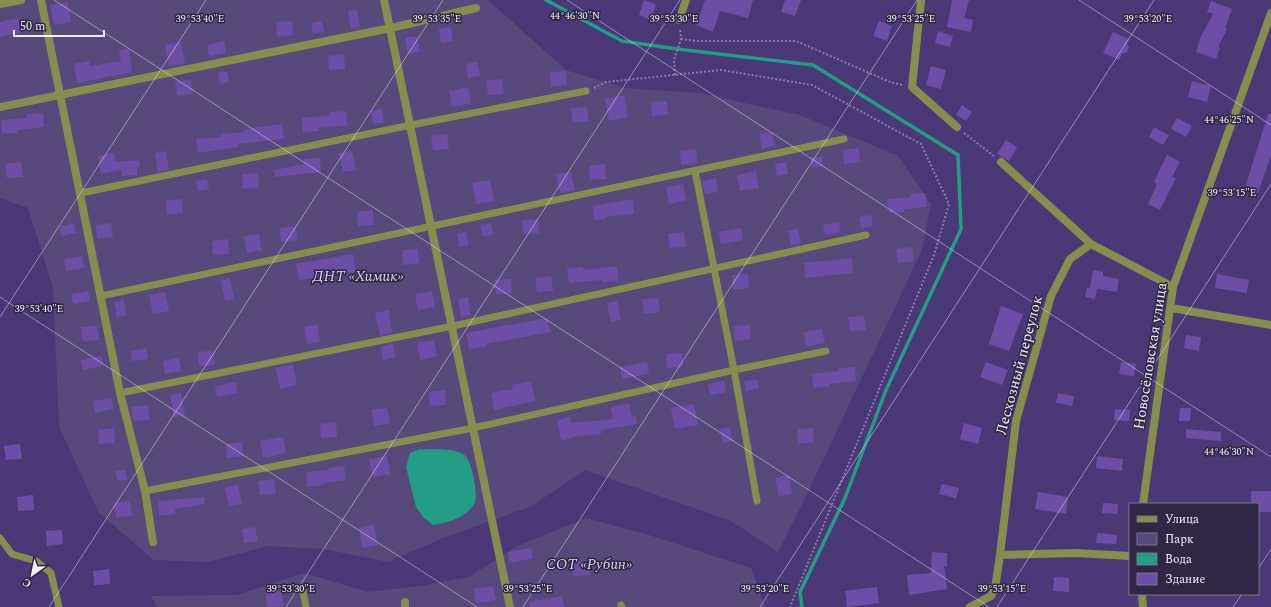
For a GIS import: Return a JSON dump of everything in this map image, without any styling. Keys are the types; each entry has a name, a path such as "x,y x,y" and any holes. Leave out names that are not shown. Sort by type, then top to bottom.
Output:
{"street":[{"path":"0,4 21,0"},
{"path":"41,0 120,393 145,491 152,542"},
{"path":"384,0 453,326 510,607"},
{"path":"679,20 686,0"},
{"path":"921,0 912,87 957,127"},
{"path":"0,107 391,28 476,8"},
{"name":"Новосёловская улица","path":"1143,503 1173,287 1271,13"},
{"path":"1001,162 1091,244 1173,287"},
{"name":"Лесхозный переулок","path":"970,607 991,596 995,588 1016,421 1051,296 1070,258 1091,244"},
{"path":"1171,308 1271,325"},
{"path":"1000,555 1075,552 1129,556"},
{"path":"1142,595 1143,607"}],"lane":[{"path":"80,194 411,125 586,91"},
{"path":"101,296 695,172 844,139"},
{"path":"695,172 734,370 757,501"},
{"path":"120,393 453,326 714,270 866,235"},
{"path":"145,491 473,428 826,351"},
{"path":"0,538 12,554 36,561 51,573 58,607"},
{"path":"303,591 306,607"}],"path":[{"path":"675,75 674,60 681,39 698,42 796,41 890,82 912,87"},
{"path":"586,91 606,82 722,70 812,85 921,144 949,204 934,255 790,607"},
{"path":"957,127 1001,162"}],"green space":[{"name":"ДНТ «Химик»","path":"0,0 488,0 566,70 624,88 699,93 800,115 898,156 931,204 922,250 798,513 778,552 731,521 585,470 532,506 443,538 388,562 323,549 268,546 208,562 154,560 99,513 59,427 53,288 28,208 0,198"},
{"name":"СОТ «Рубин»","path":"586,518 649,535 751,568 765,607 157,607 151,596 236,595 304,573 368,592 426,585 469,577 517,546"}],"water":[{"path":"420,449 453,450 463,454 469,462 474,476 476,498 473,506 460,517 451,521 433,525 423,517 416,507 406,467 410,453"}],"building":[{"path":"644,0 656,4 651,20 639,15"},
{"path":"705,0 753,0 748,18 720,11 713,32 696,25"},
{"path":"785,0 801,0 795,16 781,12"},
{"path":"952,0 969,0 964,18 973,20 971,32 947,27"},
{"path":"1211,1 1232,9 1225,28 1227,29 1218,47 1220,48 1216,59 1196,52 1201,36 1213,14 1207,12"},
{"path":"68,2 71,22 54,25 50,5"},
{"path":"357,10 360,27 351,28 348,11"},
{"path":"18,18 21,33 0,37 0,22"},
{"path":"292,21 293,35 277,37 276,22"},
{"path":"322,21 324,32 313,34 311,23"},
{"path":"879,21 892,26 887,41 873,36"},
{"path":"451,27 453,41 441,43 439,29"},
{"path":"938,31 953,36 950,47 935,43"},
{"path":"1113,32 1129,39 1127,44 1129,47 1127,52 1122,54 1119,60 1103,53"},
{"path":"417,36 420,52 408,54 405,38"},
{"path":"224,41 226,53 209,56 207,45"},
{"path":"181,42 185,63 169,66 165,45"},
{"path":"129,49 132,72 77,83 74,64 89,61 90,66 121,61 119,50"},
{"path":"344,54 345,69 329,70 328,56"},
{"path":"477,62 480,76 468,78 466,64"},
{"path":"931,66 946,70 941,89 926,85"},
{"path":"227,71 229,82 220,84 218,73"},
{"path":"566,71 567,85 551,87 550,72"},
{"path":"502,79 504,94 488,95 486,81"},
{"path":"191,80 193,94 177,96 175,81"},
{"path":"1192,81 1211,86 1207,102 1188,97"},
{"path":"468,87 471,103 452,107 449,91"},
{"path":"624,95 628,117 609,121 605,99"},
{"path":"667,101 668,115 652,116 651,102"},
{"path":"962,105 972,112 966,121 956,115"},
{"path":"587,107 589,121 573,123 571,108"},
{"path":"382,109 384,122 373,124 371,111"},
{"path":"346,111 347,125 319,128 319,131 303,132 302,118 330,115 330,112"},
{"path":"43,113 44,127 18,130 18,133 2,134 1,120 27,118 27,114"},
{"path":"1268,114 1271,114 1271,155 1258,193 1245,188"},
{"path":"1177,118 1192,126 1186,137 1171,129"},
{"path":"282,124 284,139 238,144 238,147 198,153 196,139 221,137 221,134 245,132 244,129"},
{"path":"1154,127 1169,135 1163,145 1149,137"},
{"path":"772,132 775,146 762,149 759,134"},
{"path":"447,134 449,149 433,150 431,136"},
{"path":"1006,140 1017,147 1009,161 997,154"},
{"path":"859,148 860,162 844,164 843,150"},
{"path":"696,149 697,163 681,165 680,151"},
{"path":"166,151 169,170 158,172 155,153"},
{"path":"352,151 356,170 343,172 339,153"},
{"path":"114,153 116,162 139,160 140,167 137,167 137,175 122,176 121,170 101,174 98,156"},
{"path":"1167,155 1180,162 1172,177 1176,178 1160,210 1148,204 1157,184 1154,182"},
{"path":"822,156 823,166 812,168 810,158"},
{"path":"320,158 321,172 275,177 274,170 304,164 304,159"},
{"path":"21,162 23,177 7,178 5,164"},
{"path":"786,162 788,174 777,176 775,164"},
{"path":"605,164 606,179 590,180 589,166"},
{"path":"756,171 759,188 740,191 737,175"},
{"path":"571,172 575,190 560,193 556,174"},
{"path":"258,173 259,187 243,189 242,174"},
{"path":"716,178 718,192 705,194 702,181"},
{"path":"207,179 209,189 198,191 196,181"},
{"path":"490,180 494,201 476,204 472,183"},
{"path":"683,184 686,200 669,204 666,187"},
{"path":"925,193 927,207 904,209 904,212 889,213 887,199 910,197 909,194"},
{"path":"182,199 183,213 167,215 166,201"},
{"path":"633,199 634,214 605,217 606,219 594,220 593,206"},
{"path":"373,210 374,225 358,226 357,212"},
{"path":"871,215 873,226 861,228 859,217"},
{"path":"538,219 539,233 523,234 522,220"},
{"path":"839,222 840,232 825,235 823,225"},
{"path":"74,223 76,233 61,236 60,226"},
{"path":"111,223 113,237 97,239 96,225"},
{"path":"491,223 493,235 483,236 480,225"},
{"path":"296,226 297,240 281,242 280,228"},
{"path":"741,228 743,240 721,244 719,232"},
{"path":"798,229 801,243 791,245 788,231"},
{"path":"466,232 469,245 459,247 457,234"},
{"path":"684,232 686,247 670,248 668,234"},
{"path":"259,234 262,250 247,253 244,236"},
{"path":"228,239 229,254 213,255 212,241"},
{"path":"912,247 914,261 898,263 896,249"},
{"path":"418,249 419,263 403,265 402,250"},
{"path":"353,254 356,272 299,280 296,264"},
{"path":"82,256 84,268 66,271 64,259"},
{"path":"852,258 853,273 805,278 804,263"},
{"path":"617,266 618,281 602,282 602,280 569,283 567,268 583,267 583,270"},
{"path":"1093,270 1103,272 1103,276 1119,279 1117,292 1092,288 1097,289 1095,299 1085,297 1087,287 1090,288"},
{"path":"748,274 749,288 733,290 732,275"},
{"path":"1217,274 1249,280 1247,293 1215,288"},
{"path":"551,276 553,291 537,292 535,278"},
{"path":"230,278 234,299 225,301 221,280"},
{"path":"511,279 512,293 496,295 495,280"},
{"path":"88,291 90,301 73,304 71,294"},
{"path":"432,291 435,307 418,310 415,294"},
{"path":"165,292 169,311 153,314 149,295"},
{"path":"468,297 471,315 461,317 458,299"},
{"path":"658,298 660,312 644,314 642,299"},
{"path":"124,300 126,315 117,317 114,302"},
{"path":"617,301 621,320 611,322 607,303"},
{"path":"1001,306 1023,314 1009,351 989,344"},
{"path":"389,310 392,333 380,336 375,313"},
{"path":"864,316 866,330 850,331 848,317"},
{"path":"547,318 550,332 486,344 487,346 469,349 466,333"},
{"path":"317,324 320,342 307,344 304,327"},
{"path":"750,325 751,339 735,341 734,326"},
{"path":"97,326 99,340 83,341 81,327"},
{"path":"822,329 825,343 806,346 804,332"},
{"path":"1186,335 1201,337 1199,351 1184,348"},
{"path":"434,340 437,356 420,360 417,343"},
{"path":"393,343 396,357 383,360 380,347"},
{"path":"147,348 148,359 132,361 131,351"},
{"path":"213,351 215,365 199,366 198,352"},
{"path":"682,353 683,367 667,368 666,354"},
{"path":"101,356 104,366 83,370 81,360"},
{"path":"179,358 181,371 165,374 163,361"},
{"path":"647,362 649,374 622,379 620,367"},
{"path":"986,362 1008,370 1002,385 980,377"},
{"path":"1121,362 1136,364 1134,376 1119,374"},
{"path":"293,364 297,385 280,389 276,368"},
{"path":"855,367 856,381 829,384 829,387 813,388 812,374 839,371 839,368"},
{"path":"757,379 759,388 746,391 744,381"},
{"path":"531,381 535,401 494,410 491,393 513,389 512,385"},
{"path":"724,381 726,392 710,395 708,384"},
{"path":"236,382 237,393 217,397 215,386"},
{"path":"445,390 446,405 430,406 429,392"},
{"path":"181,393 185,415 174,417 170,395"},
{"path":"1058,393 1074,396 1072,406 1056,403"},
{"path":"111,398 114,409 95,413 93,401"},
{"path":"629,403 632,417 636,416 637,424 601,430 601,434 574,437 561,441 557,420 570,417 571,423 613,419 610,407"},
{"path":"694,404 698,425 675,429 671,408"},
{"path":"148,405 149,420 133,421 132,407"},
{"path":"387,408 390,423 374,426 371,410"},
{"path":"1180,408 1191,408 1190,421 1179,421"},
{"path":"1115,409 1130,410 1129,421 1114,420"},
{"path":"336,422 337,437 321,438 320,424"},
{"path":"964,423 982,428 978,444 960,439"},
{"path":"730,427 733,441 723,443 720,429"},
{"path":"114,428 115,443 99,444 98,430"},
{"path":"813,428 814,442 798,444 797,429"},
{"path":"1186,429 1221,432 1221,441 1186,438"},
{"path":"283,437 286,453 263,458 260,441"},
{"path":"242,442 243,456 227,458 226,444"},
{"path":"20,444 22,459 6,460 4,446"},
{"path":"387,456 390,474 373,477 369,459"},
{"path":"1097,456 1123,459 1122,471 1096,468"},
{"path":"344,466 346,480 307,487 306,472 329,470 328,468"},
{"path":"125,470 127,480 118,481 115,471"},
{"path":"789,475 792,494 779,496 775,478"},
{"path":"274,479 276,494 260,495 258,481"},
{"path":"942,484 959,488 956,498 939,494"},
{"path":"238,485 242,504 229,506 225,488"},
{"path":"1251,491 1271,491 1271,512 1259,512 1259,503 1251,503"},
{"path":"1038,492 1068,497 1066,514 1035,509"},
{"path":"33,495 34,510 18,511 17,497"},
{"path":"204,497 205,504 175,509 175,514 159,516 158,501"},
{"path":"130,501 132,516 116,517 114,503"},
{"path":"1103,503 1118,504 1117,514 1102,513"},
{"path":"374,525 378,545 362,548 359,528"},
{"path":"255,527 258,541 244,543 242,529"},
{"path":"62,530 63,544 47,546 46,531"},
{"path":"1097,533 1117,535 1116,544 1096,543"},
{"path":"531,548 533,558 510,563 508,552"},
{"path":"932,552 947,553 947,566 944,566 947,589 909,595 907,575 931,573"},
{"path":"589,560 590,575 574,576 573,562"},
{"path":"109,569 110,584 94,585 93,571"},
{"path":"1054,577 1069,578 1069,592 1053,591"},
{"path":"493,586 496,600 476,603 474,589"},
{"path":"877,587 879,603 847,607 845,591"},
{"path":"282,591 283,606 267,607 266,593"},
{"path":"562,596 564,607 530,607 530,602"}],"waterway":[{"path":"546,0 622,41 813,65 958,155 961,229 886,390 845,498 800,592 802,607"}]}
